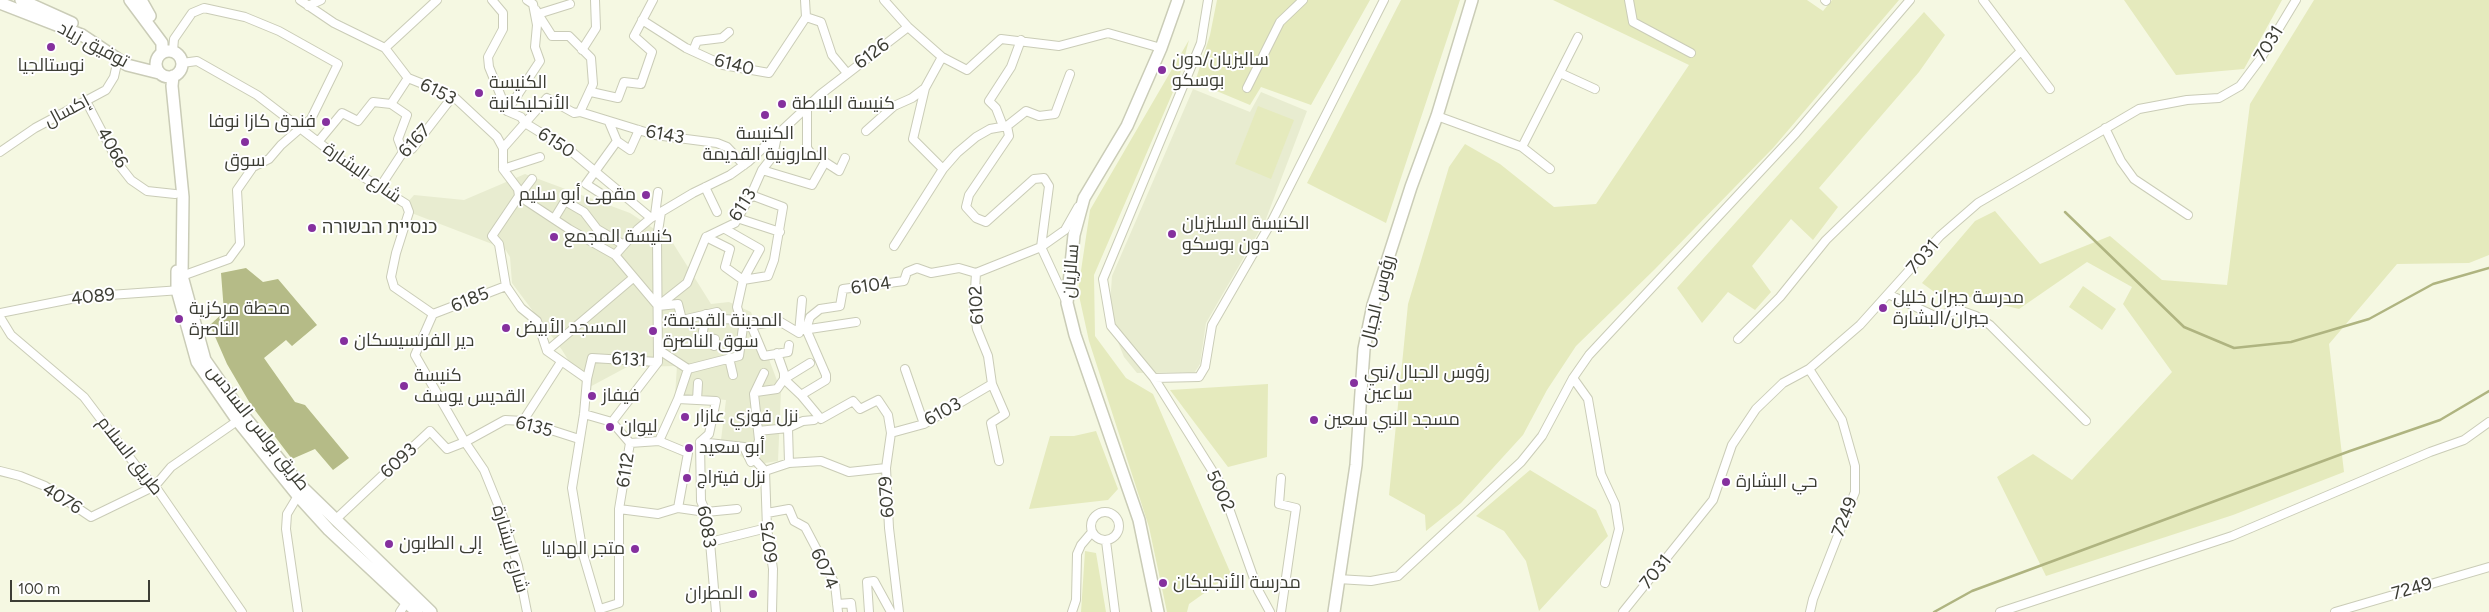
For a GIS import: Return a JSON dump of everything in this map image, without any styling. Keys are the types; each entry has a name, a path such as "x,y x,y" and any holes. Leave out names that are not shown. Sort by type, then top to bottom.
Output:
{"street":[{"name":"توفيق زياد","path":"21,0 85,30 130,60 148,66 165,54"},
{"path":"130,0 162,43 165,54 166,75 180,71 182,62 179,56 165,54"},
{"path":"141,0 165,54"},
{"path":"300,0 358,37 385,48 435,0"},
{"path":"308,6 321,0"},
{"path":"492,0 503,13 503,29 488,57 489,67 507,111"},
{"path":"582,50 596,28 595,0"},
{"path":"591,92 618,98 624,82 641,84 652,52 634,36 653,0"},
{"path":"805,0 806,16 821,22 832,55 848,73"},
{"path":"884,0 908,27"},
{"name":"سالزيان","path":"1158,612 1140,520 1075,335 1067,303 1074,235 1084,198 1127,126 1161,48 1178,0"},
{"name":"5002","path":"1208,0 1201,43 1103,279 1110,326 1154,378 1220,483 1258,590 1270,612"},
{"path":"1248,88 1280,22 1303,0"},
{"path":"1154,378 1199,377 1205,367 1212,326 1272,221 1384,0"},
{"name":"رؤوس الجبال","path":"1334,612 1356,465 1364,349 1373,305 1411,187 1437,116 1472,0"},
{"path":"1629,0 1632,22 1691,53"},
{"path":"1338,579 1371,581 1398,576 1521,462 1542,436 1573,378 1589,355 1790,140 1910,0"},
{"path":"1983,0 2050,89"},
{"name":"7031","path":"1624,612 1713,500 1732,445 1756,409 1783,383 1809,369 1860,325 1890,295 1940,236 1978,203 2140,109 2187,100 2219,98 2240,86 2261,58 2296,0"},
{"path":"507,111 540,61 535,46 537,26 530,2"},
{"path":"530,2 552,36 569,36 591,58 593,68 591,92 580,112"},
{"name":"توفيق زياد","path":"0,3 82,35 127,65 166,75"},
{"path":"538,14 570,4"},
{"path":"165,54 192,13 204,8 245,16 279,31 338,64 310,119 269,159 253,167 237,190 240,244 229,259 182,276"},
{"name":"6140","path":"642,20 693,51 723,65 770,73 806,16"},
{"name":"6126","path":"616,255 638,228 656,215 730,175 744,165 778,136 807,106 908,27 942,57 967,70 1001,39 1059,46 1108,33 1161,48"},
{"path":"693,51 697,41 722,38 729,32"},
{"path":"1522,147 1578,37"},
{"path":"1021,40 1011,67 989,101 996,108 1009,136 969,195 966,207 976,218 986,222 1034,179 1044,178 1049,186 1041,247 1067,303"},
{"name":"6153","path":"385,48 408,78 453,96 497,137 504,148"},
{"path":"1738,339 1780,296 1826,240 2021,51"},
{"path":"942,57 925,88 913,139 943,169"},
{"name":"إكسال","path":"0,152 35,128 106,90 114,77 118,59"},
{"name":"شارع البشارة","path":"182,62 197,62 257,95 318,142 406,204 409,212 396,253 391,278 394,287 433,314 415,355 465,442 484,470 503,517 518,566 527,612"},
{"path":"1560,72 1596,89"},
{"path":"894,246 943,169 976,137 990,129 1005,126 1026,110 1039,116 1055,114 1070,74"},
{"name":"طريق بولس السادس","path":"166,75 182,290 197,362 329,530 417,612"},
{"name":"طريق بولس السادس","path":"166,75 172,86 183,197 182,290"},
{"path":"391,104 408,78"},
{"path":"866,131 894,106 912,98 925,88"},
{"name":"6167","path":"380,187 403,152 412,148 453,96"},
{"name":"6143","path":"525,123 547,98 574,114 580,112 655,135 717,143 727,147 744,165"},
{"name":"4066","path":"86,101 120,166 131,180 147,191 175,194"},
{"path":"318,142 342,112 358,121 373,102 391,104 406,115 398,139 403,152"},
{"path":"807,106 807,148 812,155 818,157 822,153"},
{"name":"6150","path":"507,111 521,117 525,123 572,152 656,215"},
{"path":"1437,116 1522,147 1550,169"},
{"path":"609,122 617,141 630,150 639,130"},
{"path":"525,123 504,148 503,169 518,189 519,196 616,255 658,306"},
{"path":"2105,128 2121,161 2134,179 2188,215"},
{"name":"6113","path":"706,237 735,223 751,196 762,170 773,156 778,136"},
{"path":"600,193 586,184 617,141"},
{"path":"503,169 540,157"},
{"path":"762,170 812,185 825,162 839,171 845,158"},
{"path":"532,179 492,236 499,244 506,286 521,308 536,321 547,351 587,379 584,414 572,488 582,554 600,611"},
{"path":"705,187 717,212"},
{"path":"612,422 658,362 656,215 658,192"},
{"path":"658,306 687,283 706,237 730,249 724,267 743,280 768,276 780,232 783,207 751,196"},
{"name":"6102","path":"999,461 990,423 1005,414 992,384 988,356 976,329 974,306 976,273 1041,247 1065,230 1084,198"},
{"path":"554,218 565,201 584,212 597,229 624,245"},
{"path":"737,218 780,232"},
{"path":"726,229 760,249 743,280 737,306 744,324 754,337 764,356 788,352 789,345"},
{"name":"6104","path":"803,331 810,317 820,309 840,306 843,289 904,281 907,272 918,268 931,273 958,268 976,273"},
{"path":"547,351 634,278"},
{"name":"6185","path":"433,314 506,286"},
{"name":"4089","path":"0,313 81,297 182,290"},
{"path":"1890,295 1935,316 1959,310 1976,316 1990,325 2086,421"},
{"path":"801,395 826,380 826,374 803,331 802,300"},
{"path":"658,306 678,304 682,320 717,312 723,319 744,324 779,321 803,331 856,322"},
{"path":"706,314 702,337 716,339 714,346"},
{"name":"طريق السلام","path":"0,317 11,335 84,396 140,471 155,486 242,612"},
{"path":"659,350 688,369 739,356 744,324"},
{"path":"742,343 754,337"},
{"path":"777,353 784,373 784,380 801,395 821,419 853,401 860,409 878,400 888,415 891,433 886,468"},
{"name":"6131","path":"587,379 592,358 658,362"},
{"path":"729,358 733,375"},
{"path":"523,421 561,362"},
{"path":"756,392 778,388 784,380 810,363"},
{"name":"6112","path":"600,611 619,603 619,510 630,443 659,442 678,399 688,369"},
{"path":"905,369 924,424"},
{"name":"7249","path":"1809,369 1842,420 1855,466 1855,492 1812,599 1810,612"},
{"path":"700,442 744,447 751,462 759,440 754,394 764,373"},
{"path":"1573,378 1588,400 1601,474 1615,504 1620,529 1605,583"},
{"path":"697,400 698,383"},
{"name":"6103","path":"891,433 924,424 992,384"},
{"path":"678,399 716,402 709,434 700,442"},
{"path":"584,414 612,422 630,443"},
{"name":"4076","path":"0,471 20,476 45,486 91,517 155,486 171,467 241,418"},
{"name":"6135","path":"465,442 505,420 523,421 579,439"},
{"path":"758,431 788,428 803,421 814,420"},
{"path":"2000,612 2232,536 2430,452 2464,440 2489,422"},
{"path":"788,428 789,463"},
{"name":"6093","path":"335,520 430,431 447,449 465,442"},
{"path":"659,442 688,453 678,508"},
{"name":"6083","path":"700,442 701,501 706,512 716,612"},
{"path":"754,458 765,472"},
{"name":"6079","path":"765,472 789,463 821,461 849,472 886,468 889,528 899,612"},
{"name":"6075","path":"765,472 767,528 773,569 772,612"},
{"path":"1281,478 1280,504 1296,508 1281,612"},
{"path":"298,612 286,529 287,514 299,491"},
{"name":"طريق بولس السادس","path":"299,491 335,520 406,603 431,612"},
{"path":"619,510 658,514 678,508 706,512 737,509"},
{"name":"6074","path":"766,513 789,509 794,521 805,527 835,584 838,608"},
{"path":"1072,612 1076,600 1077,554 1081,545 1092,532 1093,518 1101,512 1111,512 1118,519 1120,528 1115,537 1106,541 1099,539 1092,532"},
{"path":"710,542 767,528"},
{"path":"1106,541 1115,612"},
{"name":"7249","path":"2335,612 2489,567"},
{"path":"868,612 867,582 874,581 891,612"},
{"path":"1262,612 1265,602"},
{"path":"838,608 851,603 852,612"}],"shaded area":[{"path":"1217,0 1370,0 1311,105 1261,87 1250,105 1195,82 1210,35"},
{"path":"1401,0 1460,0 1386,223 1307,183"},
{"path":"1553,0 1807,0 1823,11 1832,0 1899,0 1773,148 1655,269 1576,346 1547,390 1523,435 1461,503 1426,531 1425,515 1389,495 1408,304 1449,167 1465,144 1500,164 1554,207 1596,204 1689,65"},
{"path":"2124,0 2282,0 2244,69 2176,75"},
{"path":"2314,0 2489,0 2489,255 2469,263 2397,264 2329,344 2344,472 2233,515 2046,576 1997,477 2033,454 2072,480 2172,372 2123,304 2132,287 2087,262 2019,309 1966,296 1944,299 1922,283 1975,221 1995,211 2040,264 2110,236 2162,280 2227,285 2250,104"},
{"path":"1924,12 1945,35 1919,72 1819,188 1838,207 1813,240 1791,219 1752,266 1771,292 1755,310 1728,292 1702,323 1677,288"},
{"path":"1189,40 1179,78 1094,275 1095,336 1126,378 1153,394 1231,574 1189,604 1187,612 1167,612 1149,527 1089,341 1078,291 1090,210"},
{"path":"1193,89 1250,112 1261,92 1307,111 1266,219 1206,323 1200,364 1195,372 1137,373 1124,357 1116,337 1110,306 1112,276"},
{"path":"1258,106 1294,120 1271,179 1235,164"},
{"name":"المدينة القديمة؛ سوق الناصرة","path":"525,174 630,213 671,240 711,304 729,302 751,312 781,391 778,461 752,465 721,440 726,400 675,395 677,366 627,367 586,389 562,350 512,283 510,257 505,249 409,212 406,204 414,195 464,200"},
{"path":"2083,286 2116,309 2102,330 2069,307"},
{"path":"1268,384 1267,457 1228,467 1170,390"},
{"path":"1096,431 1118,489 1108,500 1029,509 1050,436 1074,436"},
{"path":"1530,470 1596,510 1608,536 1539,611 1526,561 1504,531 1476,516"},
{"path":"1085,551 1096,553 1106,612 1081,612"}],"green space":[{"path":"246,268 263,282 278,279 317,325 292,346 286,340 264,358 295,402 305,405 349,458 333,470 315,449 292,459 251,405 227,364 210,325 224,312 221,273"}],"waterway":[{"path":"2065,212 2184,327 2234,348 2291,342 2369,319 2433,284 2489,268"},
{"path":"1934,612 1972,591 2350,451 2440,420 2489,391"}],"place":[{"name":"نوستالجيا","path":"51,47"},
{"name":"ساليزيان/دون بوسكو","path":"1162,70"},
{"name":"الكنيسة الأنجليكانية","path":"479,93"},
{"name":"كنيسة البلاطة","path":"782,104"},
{"name":"الكنيسة المارونية القديمة","path":"765,115"},
{"name":"فندق كازا نوفا","path":"326,122"},
{"name":"سوق","path":"245,142"},
{"name":"مقهى أبو سليم","path":"646,195"},
{"name":"כנסיית הבשורה","path":"312,228"},
{"name":"الكنيسة السليزيان دون بوسكو","path":"1172,234"},
{"name":"كنيسة المجمع","path":"554,237"},
{"name":"مدرسة جبران خليل جبران/البشارة","path":"1883,308"},
{"name":"محطة مركزية الناصرة","path":"179,319"},
{"name":"المسجد الأبيض","path":"506,328"},
{"name":"المدينة القديمة؛ سوق الناصرة","path":"653,331"},
{"name":"دير الفرنسيسكان","path":"344,341"},
{"name":"رؤوس الجبال/نبي ساعين","path":"1354,383"},
{"name":"كنيسة القديس يوسف","path":"404,386"},
{"name":"فيفاز","path":"592,396"},
{"name":"نزل فوزي عازار","path":"685,417"},
{"name":"مسجد النبي سعين","path":"1314,420"},
{"name":"ليوان","path":"610,427"},
{"name":"أبو سعيد","path":"689,448"},
{"name":"نزل فيتراج","path":"687,478"},
{"name":"حي البشارة","path":"1726,482"},
{"name":"إلى الطابون","path":"389,544"},
{"name":"متجر الهدايا","path":"635,549"},
{"name":"مدرسة الأنجليكان","path":"1163,583"},
{"name":"المطران","path":"753,594"}]}
